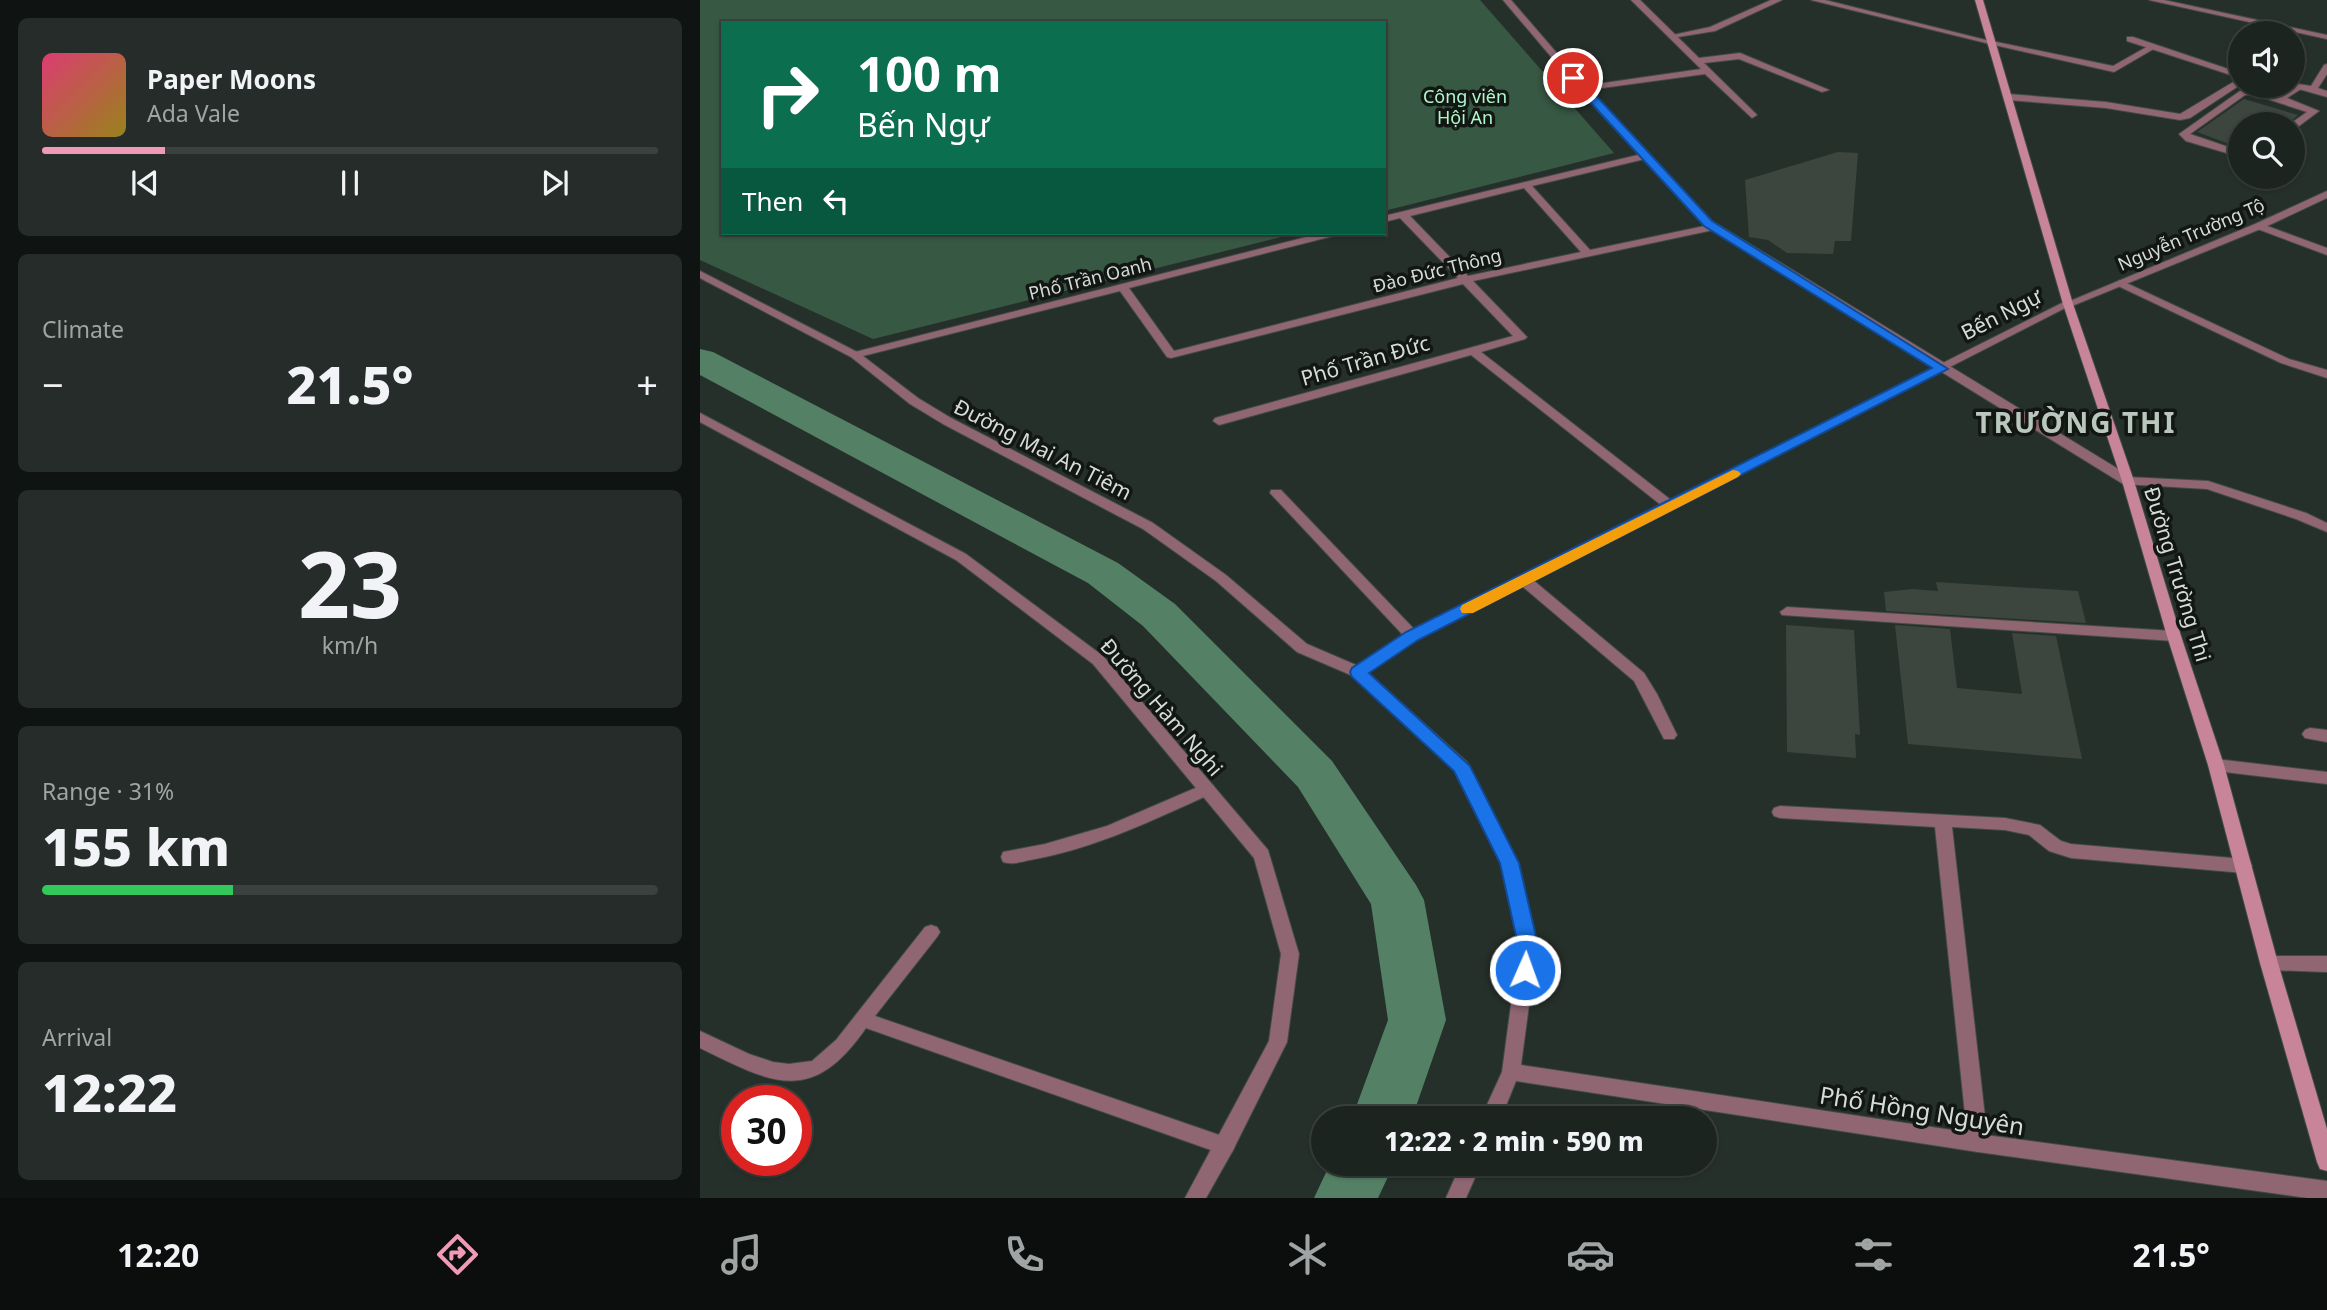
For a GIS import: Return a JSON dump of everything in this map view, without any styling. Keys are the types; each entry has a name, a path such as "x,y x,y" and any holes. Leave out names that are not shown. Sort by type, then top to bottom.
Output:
{"main road":[{"name":"Đường Trường Thi","path":"1979,0 2068,304 2128,481 2216,765 2269,963 2323,1134 2327,1162"}],"street":[{"path":"1507,0 1583,89 1714,227 1941,369 2128,481 2208,485 2301,516 2327,528"},
{"path":"1635,0 1752,115"},
{"path":"1672,36 1712,29 1778,0"},
{"path":"1815,0 1990,43 2114,69 2152,47"},
{"path":"2153,0 2327,37"},
{"path":"2130,39 2228,74"},
{"path":"1697,61 1740,56 1825,90"},
{"path":"2313,89 2327,67"},
{"path":"1583,89 1707,71"},
{"path":"2008,97 2106,105 2180,117 2187,116 2228,87"},
{"path":"2305,88 2327,94"},
{"path":"2228,150 2189,139 2184,134 2243,93 2255,92 2314,111 2305,118"},
{"path":"1386,219 1646,156"},
{"path":"1525,184 1588,254"},
{"name":"Nguyễn Trường Tộ","path":"2068,304 2259,226 2327,194"},
{"path":"1403,215 1468,279"},
{"path":"2259,226 2327,252"},
{"name":"Đào Đức Thông","path":"1123,287 1171,355 1468,279 1714,227"},
{"name":"Phố Trần Oanh","path":"855,355 1325,235"},
{"name":"Đường Mai An Tiêm","path":"700,274 855,355 914,401 947,421 1148,526 1221,578 1303,648 1358,672 1461,766 1510,863 1528,945 1511,1072 1496,1106"},
{"name":"Phố Trần Đức","path":"1220,421 1521,337 1468,279"},
{"path":"2120,283 2285,361 2327,374"},
{"name":"Bến Ngự","path":"1358,672 1412,636 2068,304"},
{"path":"1472,350 1671,506"},
{"name":"Đường Hàm Nghi","path":"700,417 961,558 1098,660 1262,855 1290,954 1278,1042 1195,1198"},
{"path":"1276,493 1412,636"},
{"path":"1525,580 1639,677 1669,735"},
{"path":"1787,612 2174,636"},
{"path":"2310,734 2327,736"},
{"path":"2216,765 2327,778"},
{"path":"1009,857 1112,831 1207,789"},
{"path":"1780,812 2005,824 2034,830 2054,846 2071,851 2244,866"},
{"path":"1943,821 1978,1143"},
{"path":"700,1039 763,1069 799,1072 818,1068 842,1047 931,932"},
{"path":"2269,963 2327,964"},
{"path":"862,1019 1225,1146"},
{"name":"Phố Hồng Nguyên","path":"1511,1072 1978,1143 2327,1191"},
{"path":"1456,1198 1466,1176"}],"green space":[{"name":"Công viên Hội An","path":"700,0 1480,0 1614,153 1386,210 1386,21 721,21 721,235 1289,235 873,339 700,260"}],"building":[{"path":"2244,99 2288,112 2228,112 2228,144 2197,132"},
{"path":"1838,152 1858,153 1851,241 1835,241 1833,254 1787,253 1768,240 1749,237 1745,180"},
{"path":"1936,582 2078,591 2086,623 1886,611 1884,592 1912,589 1938,591"},
{"path":"1786,625 1854,630 1860,735 1855,734 1856,758 1787,752"},
{"path":"1895,625 1950,629 1957,688 2022,694 2012,633 2056,636 2082,759 1908,744"}],"waterway":[{"path":"700,360 1103,573 1159,615 1315,774 1397,900 1417,1020 1386,1106"},
{"path":"1345,1198 1357,1176"}],"slow traffic":[{"path":"1468,609 1733,474"}],"district":[{"name":"TRƯỜNG THI","path":"2076,422"}],"route":[{"path":"1525,970 1528,945 1510,863 1461,766 1358,672 1412,636 1941,369 1708,223 1573,78"}]}
